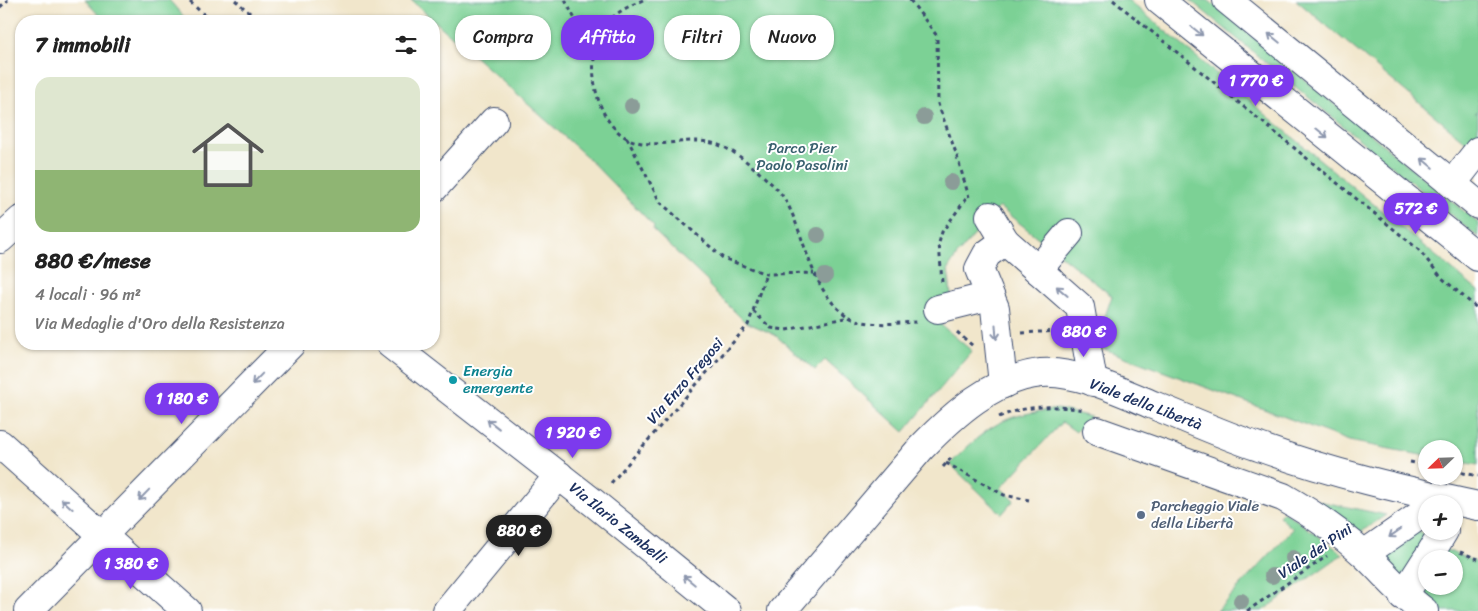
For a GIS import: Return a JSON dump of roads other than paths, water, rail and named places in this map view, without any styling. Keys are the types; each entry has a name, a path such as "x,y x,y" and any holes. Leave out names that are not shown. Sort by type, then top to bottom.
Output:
{"street":[{"path":"1159,0 1478,257"},
{"path":"1228,0 1478,205"},
{"path":"440,181 494,122"},
{"path":"1452,184 1478,151"},
{"path":"990,216 1005,241 1080,307 1093,382"},
{"path":"0,240 15,226"},
{"path":"1038,270 1069,233"},
{"path":"1003,384 995,308 979,269 987,254 1005,241"},
{"path":"938,309 990,296"},
{"path":"28,611 286,350"},
{"name":"Via Ilario Zambelli","path":"398,350 559,475 726,611"},
{"name":"Viale della Libertà","path":"782,611 930,439 968,406 1003,384 1043,373 1063,374 1093,382 1260,448 1418,496"},
{"path":"1097,431 1283,497 1303,508 1356,548 1414,604 1418,590"},
{"path":"0,444 187,611"},
{"path":"447,611 559,475"},
{"path":"1356,548 1418,520"},
{"path":"1440,550 1452,542"}],"place":[{"name":"Energia emergente","path":"453,380"},
{"name":"Parcheggio Viale della Libertà","path":"1141,515"}],"park label":[{"name":"Parco Pier Paolo Pasolini","path":"802,156"}]}
